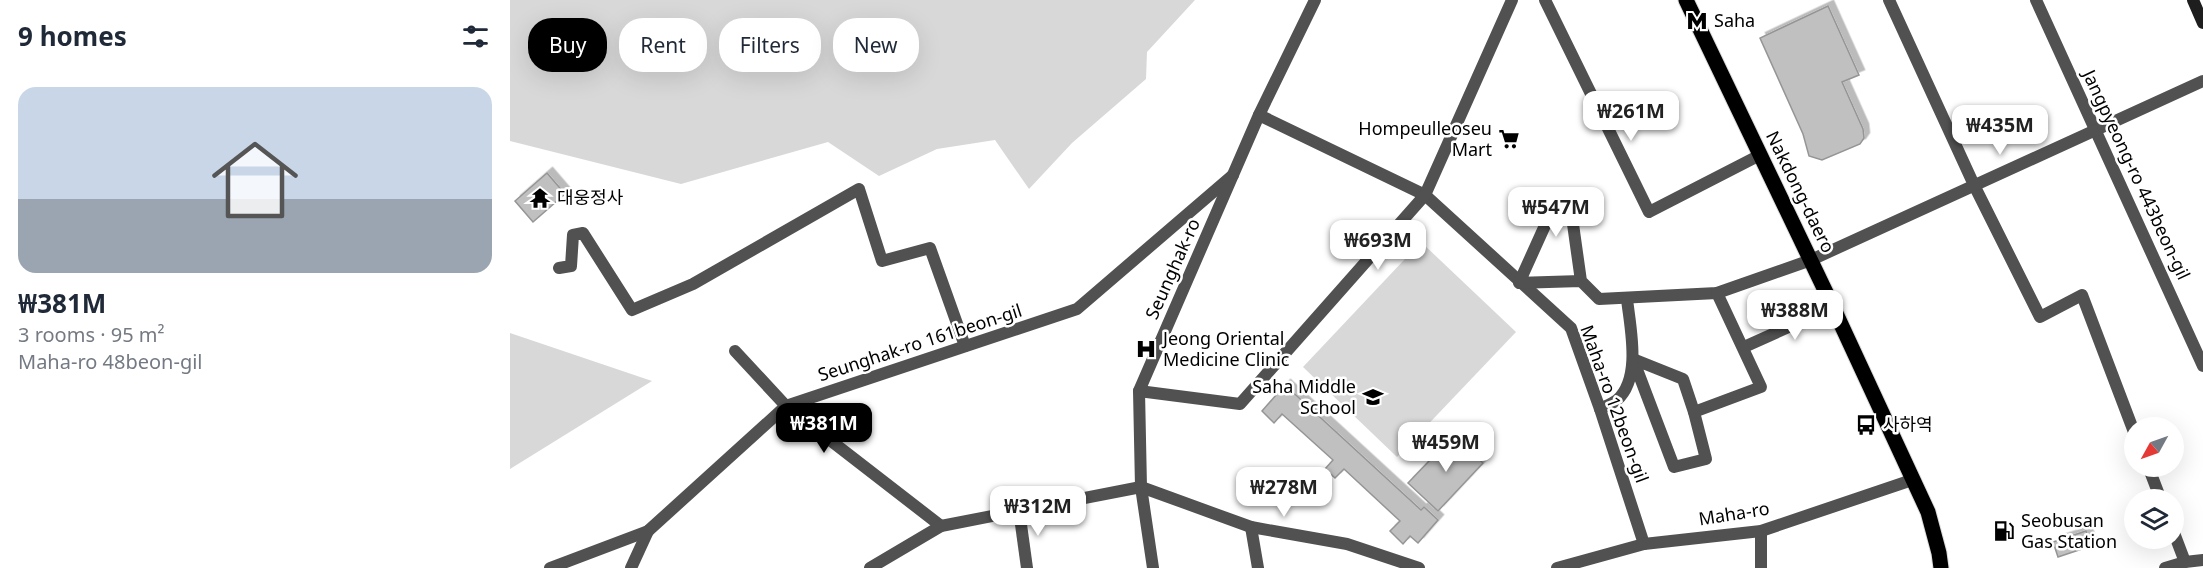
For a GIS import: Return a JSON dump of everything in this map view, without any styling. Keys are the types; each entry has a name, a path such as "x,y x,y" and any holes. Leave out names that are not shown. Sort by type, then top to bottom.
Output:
{"main road":[{"name":"Nakdong-daero","path":"1686,0 1811,260 1928,512 1941,568"},
{"path":"2193,0 2203,23"}],"street":[{"name":"Seunghak-ro","path":"1153,568 1141,487 1139,391 1259,115 1315,0"},
{"path":"1139,391 1240,404 1425,195 1512,0"},
{"path":"1545,0 1649,212 1760,155"},
{"path":"1889,0 1974,185 2040,316 2082,295 2128,417"},
{"name":"Jangpyeong-ro 443beon-gil","path":"2036,0 2202,359"},
{"path":"1581,281 1519,283 1547,221 1572,217 1581,281 1599,299 1717,293 1811,260 2203,81"},
{"name":"Maha-ro 12beon-gil","path":"1259,115 1425,195 1571,328 1644,544"},
{"name":"Seunghak-ro 161beon-gil","path":"550,568 648,531 786,406 1077,309 1234,174"},
{"path":"559,268 571,266 573,235 583,233 632,310 693,284 859,189 882,261 930,248 965,346"},
{"path":"1694,412 1761,387 1717,293"},
{"path":"1627,298 1633,359 1674,467 1706,459 1683,379 1633,359"},
{"path":"1744,347 1833,307"},
{"path":"735,351 786,406 941,526"},
{"path":"1600,409 1617,399 1627,385 1633,359"},
{"name":"Maha-ro","path":"1557,568 1644,544 1761,531 1912,480"},
{"path":"870,568 941,526 1141,487 1251,527 1347,544 1383,562 1419,568"},
{"path":"1019,510 1027,568"},
{"path":"1251,527 1257,568"},
{"path":"631,568 648,531"},
{"path":"1761,531 1761,568"},
{"path":"2180,549 2185,562"},
{"path":"2165,568 2203,560"}],"shaded area":[{"path":"510,0 1195,0 1147,52 1146,79 1072,143 1029,189 995,140 937,149 879,176 828,142 681,184 510,141"},
{"path":"1421,242 1516,332 1397,457 1303,367"},
{"path":"510,333 652,381 510,469"}],"building":[{"path":"1828,6 1859,75 1842,82 1863,129 1864,138 1860,144 1822,160 1809,156 1803,134 1760,38"},
{"name":"대웅정사","path":"547,173 565,194 533,222 515,201"},
{"path":"1285,385 1421,510 1424,507 1438,520 1418,543 1410,536 1403,544 1390,531 1400,521 1344,469 1335,478 1325,469 1333,460 1282,414 1274,423 1262,411"},
{"path":"1454,435 1483,463 1438,511 1408,483"},
{"path":"2086,531 2091,546 2058,557 2053,542"}],"place":[{"name":"Saha","path":"1697,21"},
{"name":"Hompeulleoseu Mart","path":"1509,139"},
{"name":"대웅정사","path":"540,198"},
{"name":"Jeong Oriental Medicine Clinic","path":"1146,349"},
{"name":"Saha Middle School","path":"1373,397"},
{"name":"사하역","path":"1866,425"},
{"name":"Seobusan Gas Station","path":"2004,531"}]}
